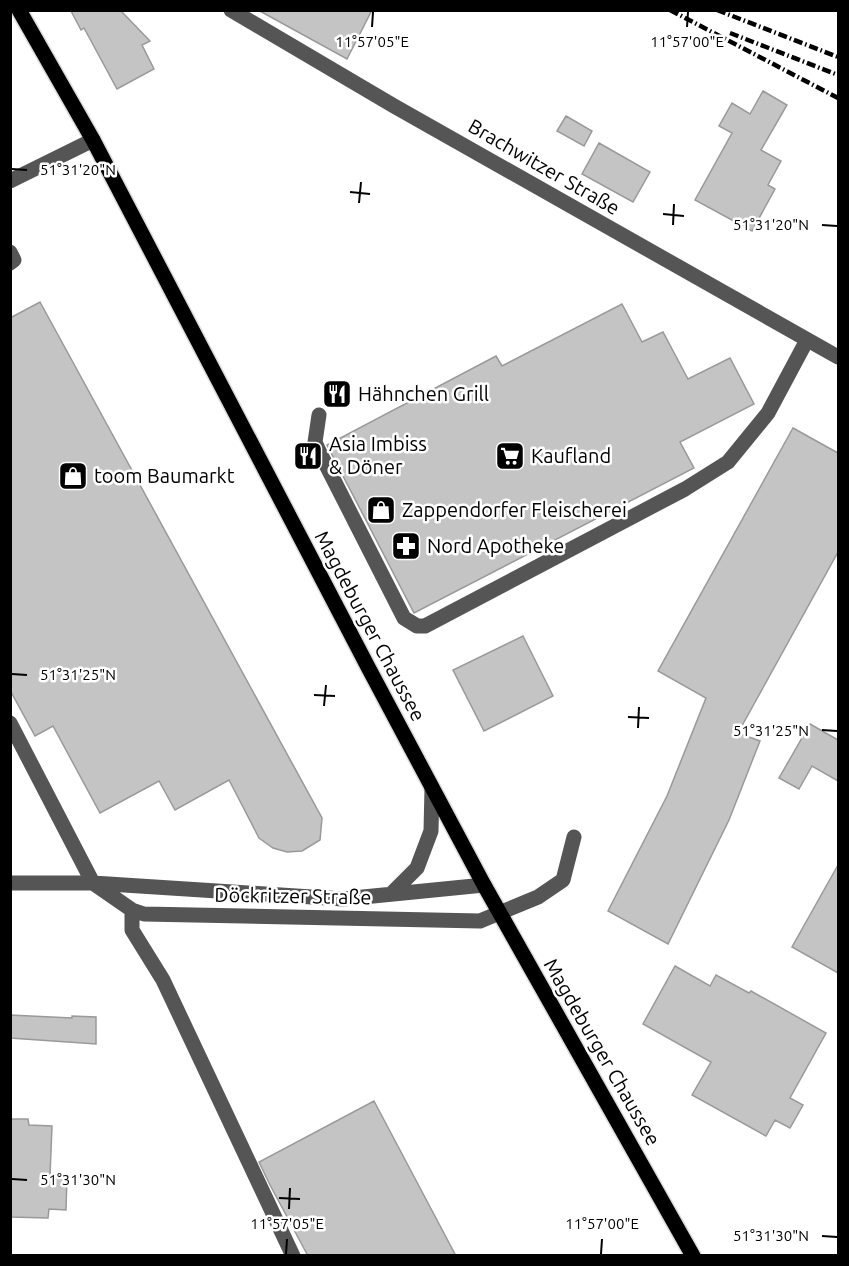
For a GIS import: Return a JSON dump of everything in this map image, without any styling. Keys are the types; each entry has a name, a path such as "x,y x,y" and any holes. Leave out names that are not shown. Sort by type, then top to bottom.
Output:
{"main road":[{"name":"Magdeburger Chaussee","path":"19,10 93,140 499,914 693,1256"}],"street":[{"name":"Brachwitzer Straße","path":"231,10 404,112 838,357"},
{"path":"10,181 93,140"},
{"path":"10,252 14,260 10,262"},
{"path":"319,415 315,442 324,462 404,618 417,626 425,626 685,489 728,462 768,413 807,340"},
{"name":"Döckritzer Straße","path":"10,723 93,883 132,910 144,914 480,921 538,897 563,880 574,837"},
{"name":"Döckritzer Straße","path":"392,894 417,868 431,831 432,788"},
{"name":"Döckritzer Straße","path":"10,883 93,883 343,899 484,885"},
{"path":"132,910 132,930 163,980 293,1256"}],"building":[{"path":"258,10 372,10 347,59"},
{"path":"71,11 121,11 150,41 142,45 154,69 117,89 84,28 81,30"},
{"path":"763,91 787,105 761,150 781,161 768,185 775,189 752,231 695,200 732,133 719,126 732,103 750,114"},
{"path":"566,116 592,131 584,146 557,131"},
{"path":"599,143 650,172 633,202 582,174"},
{"name":"toom Baumarkt","path":"40,302 322,818 320,840 302,851 287,852 273,848 259,838 229,780 175,810 159,781 100,813 53,726 35,736 10,690 10,318"},
{"name":"Kaufland","path":"622,304 642,342 663,332 688,379 730,358 754,404 680,442 694,468 414,613 327,445 496,356 502,366"},
{"path":"793,428 838,453 838,552 738,733 760,741 729,820 668,944 608,911 667,796 706,698 658,671"},
{"path":"523,636 553,696 484,731 453,670"},
{"path":"810,724 838,740 838,781 812,766 799,789 779,778"},
{"path":"838,865 838,973 792,947"},
{"path":"675,966 710,986 716,975 749,993 751,991 826,1033 790,1098 803,1105 790,1128 775,1120 766,1136 692,1095 711,1062 643,1024"},
{"path":"10,1015 96,1017 96,1044 10,1038"},
{"path":"374,1101 456,1256 308,1256 270,1185 259,1162"},
{"path":"10,1119 28,1119 29,1125 52,1126 50,1176 67,1176 66,1210 49,1209 48,1218 10,1217"}],"railway":[{"path":"670,10 838,98"},
{"path":"717,10 838,57"},
{"path":"730,33 838,75"}],"place":[{"name":"Hähnchen Grill","path":"337,394"},
{"name":"Asia Imbiss & Döner","path":"308,456"},
{"name":"Kaufland","path":"510,456"},
{"name":"toom Baumarkt","path":"73,476"},
{"name":"Zappendorfer Fleischerei","path":"381,510"},
{"name":"Nord Apotheke","path":"406,546"}]}
